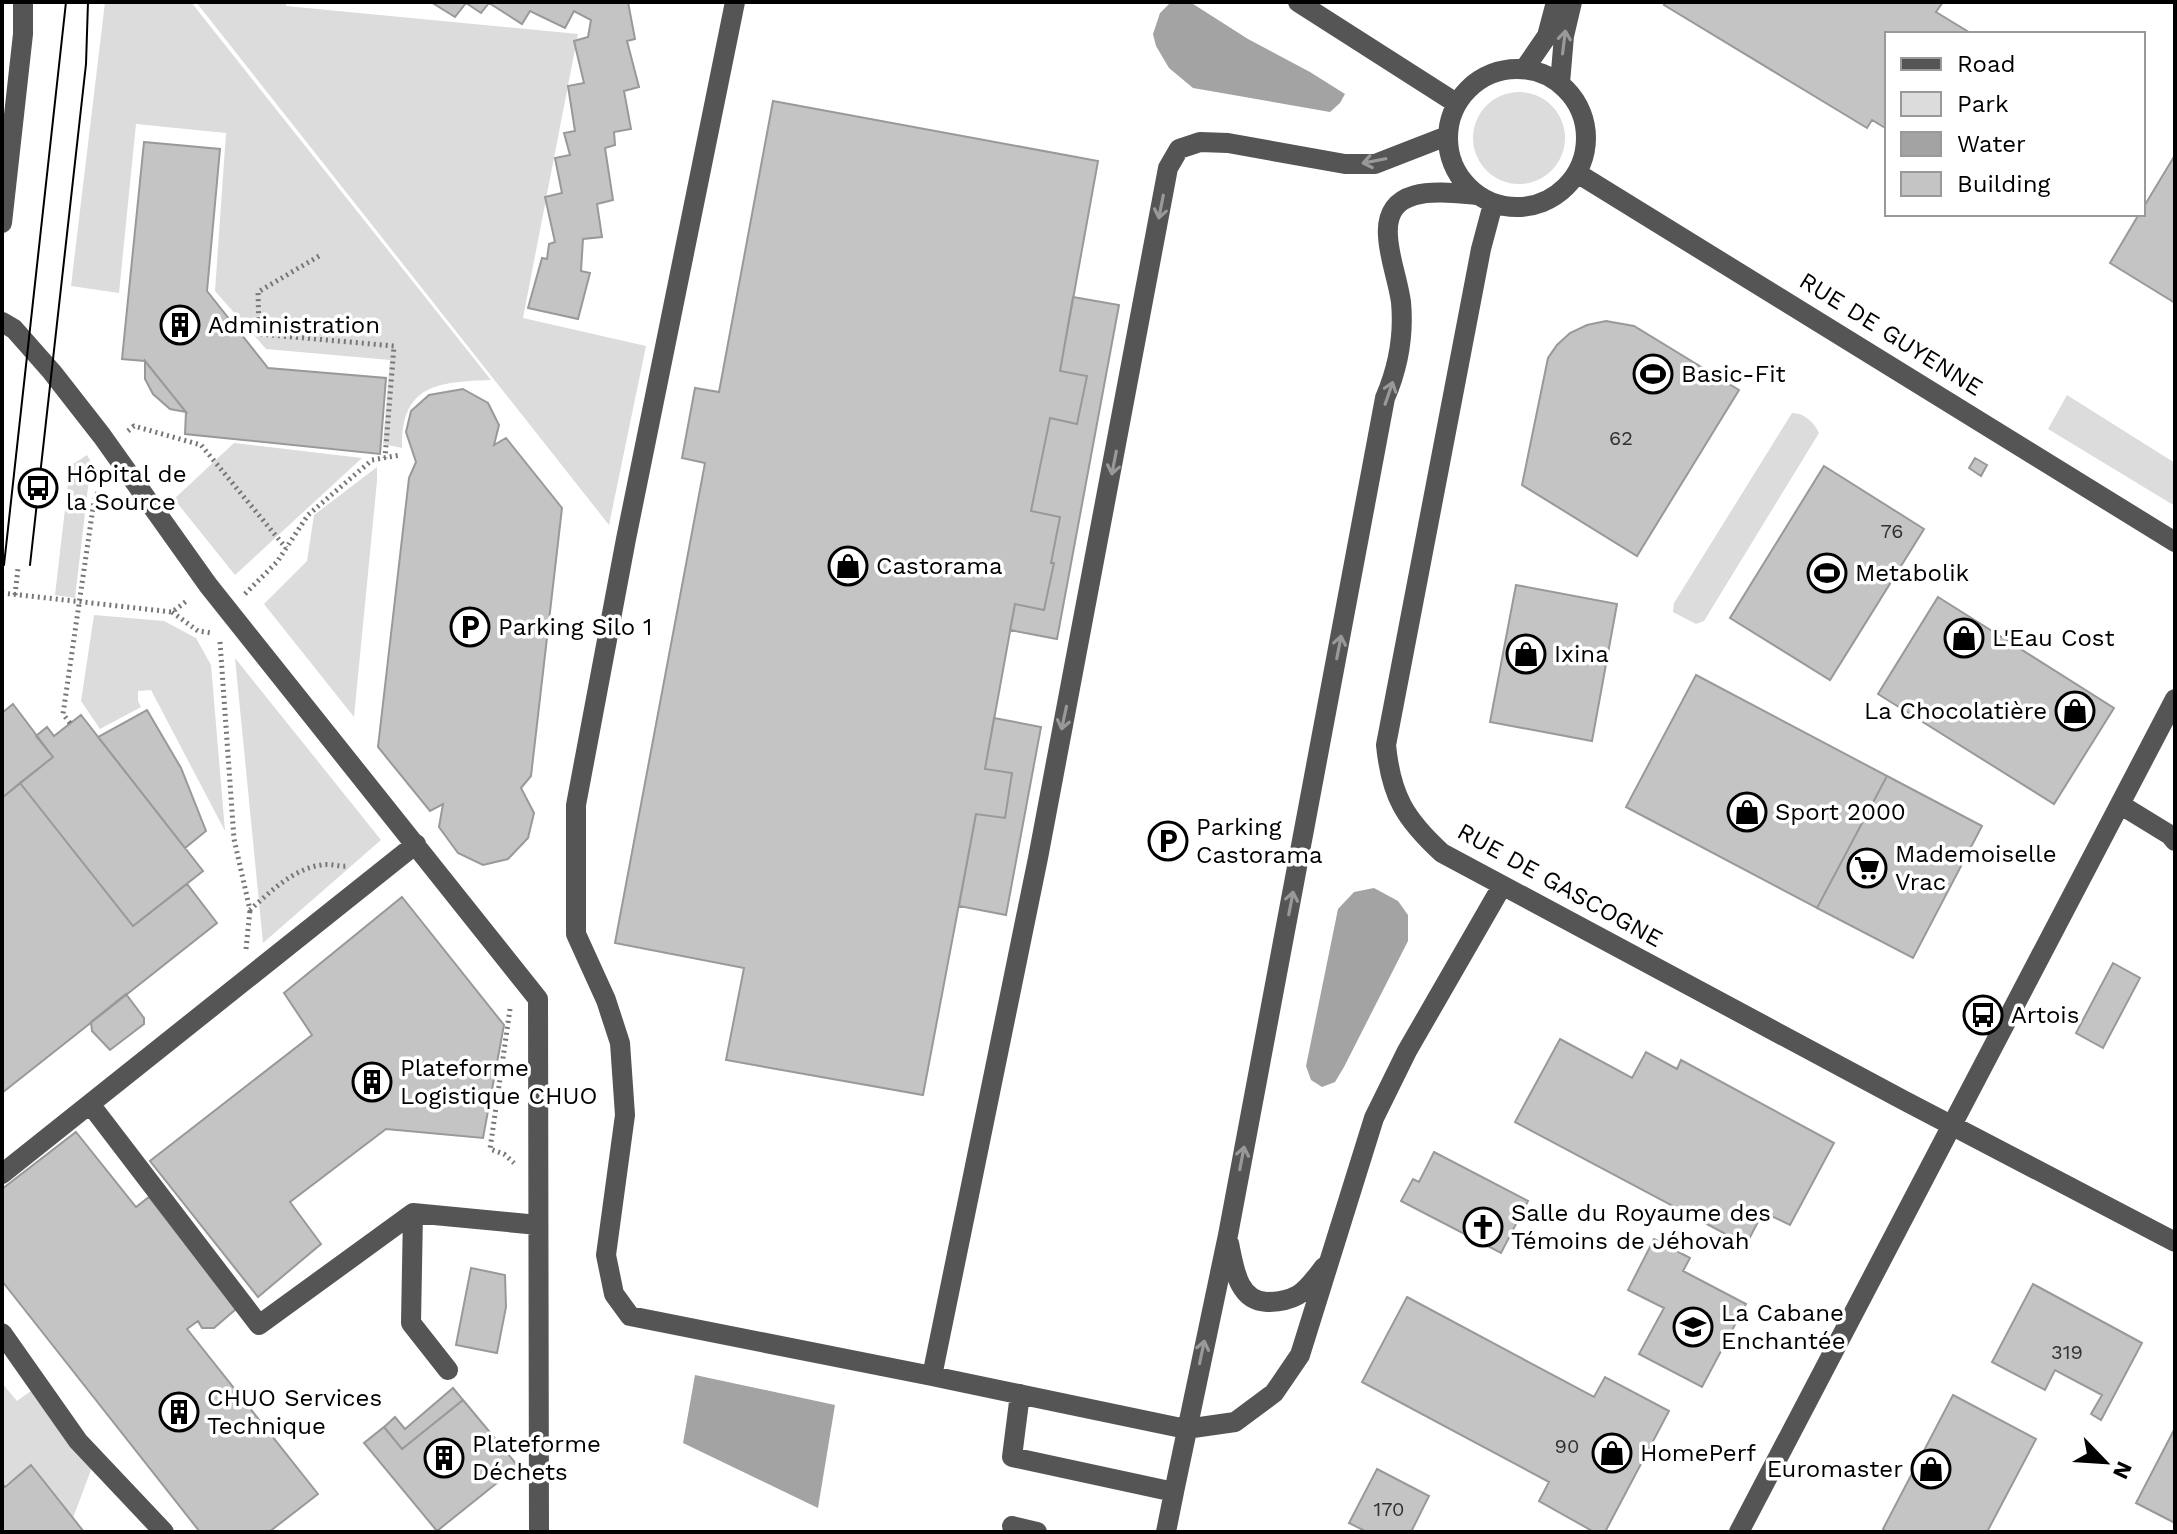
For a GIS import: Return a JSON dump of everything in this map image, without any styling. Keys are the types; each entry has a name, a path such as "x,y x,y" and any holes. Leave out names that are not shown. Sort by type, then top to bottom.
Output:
{"street":[{"path":"2,223 23,34 23,2"},
{"path":"735,2 629,523 576,805 576,934 606,1000 620,1043 625,1115 606,1255 614,1294 630,1316 1186,1429 1235,1422 1274,1393 1300,1355 1374,1118 1407,1051 1502,886"},
{"path":"1298,2 1456,103"},
{"path":"1525,68 1547,36 1556,2"},
{"path":"1560,83 1564,36 1572,2"},
{"path":"1166,1532 1228,1235 1385,398 1396,372 1401,302 1388,235 1390,215 1402,201 1416,193 1437,192 1512,208 1532,206 1566,188 1584,156 1587,138 1584,120 1578,104 1560,83 1544,73 1525,68 1505,69 1469,87 1456,103 1447,136 1450,158 1460,179 1485,200"},
{"path":"932,1376 1038,858 1168,168 1179,149 1200,142 1228,143 1345,164 1375,164 1447,136"},
{"name":"RUE DE GUYENNE","path":"1577,173 2175,542"},
{"name":"RUE DE GASCOGNE","path":"1485,200 1481,249 1386,745 1392,783 1408,819 1442,853 2175,1242"},
{"path":"2,322 14,329 52,372 208,585 538,999 539,1532"},
{"path":"1739,1532 2175,699"},
{"path":"2121,805 2175,841"},
{"path":"2,1174 416,844"},
{"path":"90,1104 259,1325 413,1213 538,1225"},
{"path":"413,1213 411,1323 448,1370"},
{"path":"1228,1235 1235,1271 1243,1290 1260,1301 1279,1302 1299,1295 1328,1263"},
{"path":"2,1333 78,1441 164,1532"},
{"path":"1020,1394 1012,1457 1174,1492"},
{"path":"1012,1526 1037,1532"}],"path":[{"path":"319,256 258,292 259,334 394,346 385,458"},
{"path":"70,723 63,714 94,501 125,434 134,426 201,445 286,548"},
{"path":"219,635 217,621 277,562 308,515 372,460 400,455"},
{"path":"15,595 18,568"},
{"path":"2,593 172,612 208,585"}],"green space":[{"path":"105,2 191,2 491,380 455,382 426,391 408,411 402,448 383,444 390,360 266,349 215,291 226,133 136,124 119,293 71,286"},
{"path":"196,2 286,2 286,6 578,34 523,318 646,346 609,525"},
{"path":"1519,92 1536,96 1551,106 1561,121 1565,138 1561,155 1551,170 1536,180 1519,184 1502,180 1487,170 1477,155 1473,138 1477,121 1487,106 1502,96"},
{"path":"2067,395 2175,463 2175,506 2048,429"},
{"path":"1792,413 1808,419 1819,433 1704,621 1696,624 1673,612 1674,603"},
{"path":"234,443 362,458 235,575 174,499"},
{"path":"87,455 91,462 75,598 55,595 70,466"},
{"path":"377,467 354,717 264,604 307,561 314,515"},
{"path":"94,615 164,621 196,638 211,665 225,831 151,690 138,691 141,707 100,729 81,701"},
{"path":"235,658 381,840 263,943"},
{"path":"2,1383 17,1401 35,1388 94,1462 73,1518 32,1465 2,1487"}],"water":[{"path":"1171,2 1190,2 1248,39 1310,72 1345,94 1340,103 1330,112 1193,88 1169,68 1156,46 1153,34 1160,13"},
{"path":"1374,888 1398,901 1408,915 1408,941 1344,1067 1335,1082 1322,1087 1311,1080 1306,1066 1338,909 1354,892"},
{"path":"695,1375 835,1405 818,1508 683,1443"}],"building":[{"path":"431,2 628,2 635,39 627,41 639,87 624,91 631,129 614,132 615,145 605,148 613,200 597,204 602,237 583,239 581,271 590,273 578,319 528,308 542,258 547,259 549,244 555,242 545,197 562,193 555,158 570,155 564,133 575,131 568,86 584,83 574,41 588,37 591,20 574,11 565,28 530,11 522,24 489,3 481,13 466,3 455,17"},
{"path":"1666,2 1943,2 1936,12 1969,32 1885,32 1885,128 1872,120 1867,128 1664,5"},
{"path":"773,101 1098,161 1060,371 1087,376 1077,424 1050,418 1031,511 1060,517 1051,563 1054,563 1044,610 1015,604 985,769 1012,773 1005,818 976,814 923,1095 726,1060 744,968 615,943 705,463 682,458 695,388 719,392"},
{"name":"Administration","path":"144,142 220,149 207,291 268,368 386,378 380,454 185,434 186,412 145,361 122,359"},
{"path":"2175,155 2175,303 2110,263 2138,216 2145,216 2145,205"},
{"path":"1073,297 1119,305 1057,639 1010,630 1015,604 1044,610 1054,563 1051,563 1060,517 1031,511 1050,418 1077,424 1087,376 1060,371"},
{"path":"1606,321 1634,326 1739,390 1637,556 1522,485 1548,358 1570,333"},
{"path":"145,361 186,412 170,409 153,394 145,379"},
{"name":"Parking Silo 1","path":"463,389 488,403 499,425 494,445 506,438 562,508 531,776 521,788 534,813 528,838 508,859 483,865 458,853 439,827 443,804 430,811 378,747 409,478 416,462 406,432 411,411 429,395"},
{"path":"1975,458 1987,465 1981,476 1969,468"},
{"name":"Metabolik","path":"1824,466 1924,529 1830,680 1730,618"},
{"path":"1516,585 1617,604 1592,741 1490,722"},
{"path":"1938,597 2114,708 2054,804 1878,694"},
{"path":"1696,675 1887,776 1817,908 1626,807"},
{"path":"13,704 53,757 2,798 2,713"},
{"path":"147,710 181,768 206,831 185,848 98,737"},
{"path":"81,715 203,871 133,926 20,783 53,757 36,736 47,727 54,736"},
{"path":"994,718 1041,727 1006,915 959,906 976,814 1005,818 1012,773 985,769"},
{"path":"1887,776 1982,826 1913,958 1817,908"},
{"path":"20,783 133,926 187,884 217,923 2,1093 2,798"},
{"name":"Plateforme Logistique CHUO","path":"402,897 504,1025 483,1138 386,1129 290,1202 321,1244 258,1297 150,1161 312,1035 284,993"},
{"path":"2113,963 2140,978 2103,1048 2076,1033"},
{"path":"126,994 144,1018 144,1024 110,1050 92,1031 91,1022"},
{"path":"1560,1039 1632,1078 1646,1052 1677,1069 1681,1060 1834,1143 1790,1225 1763,1212 1746,1245 1515,1122"},
{"name":"CHUO Services Technique","path":"76,1132 136,1207 149,1197 236,1309 214,1328 202,1328 198,1321 187,1329 318,1494 269,1532 200,1532 2,1281 2,1189"},
{"name":"Salle du Royaume des Témoins de Jéhovah","path":"1434,1152 1528,1201 1501,1253 1401,1201 1413,1179 1419,1182"},
{"path":"1654,1239 1690,1258 1683,1271 1746,1304 1702,1387 1639,1354 1664,1308 1628,1290"},
{"path":"471,1268 505,1275 506,1307 497,1353 456,1345"},
{"path":"2033,1284 2142,1343 2101,1420 2091,1414 2102,1395 2055,1370 2045,1390 1992,1362"},
{"path":"1407,1297 1594,1397 1605,1377 1669,1411 1605,1532 1594,1532 1539,1501 1549,1482 1362,1382"},
{"path":"453,1388 463,1400 402,1449 384,1427 395,1417 405,1429"},
{"path":"1953,1395 2036,1439 1987,1532 1887,1532 1883,1529"},
{"name":"Plateforme Déchets","path":"463,1400 518,1466 437,1531 364,1443 384,1427 402,1449"},
{"path":"2175,1428 2175,1523 2136,1503"},
{"path":"31,1465 84,1532 2,1532 2,1483 5,1487"},
{"path":"1377,1469 1429,1496 1411,1532 1367,1532 1349,1523"}],"tram line":[{"path":"4,565 66,2"},
{"path":"30,565 86,64 88,2"}],"place":[{"name":"Administration","path":"180,325"},
{"name":"Basic-Fit","path":"1653,374"},
{"name":"Hôpital de la Source","path":"38,488"},
{"name":"Castorama","path":"848,566"},
{"name":"Metabolik","path":"1827,573"},
{"name":"Parking Silo 1","path":"470,627"},
{"name":"L'Eau Cost","path":"1964,638"},
{"name":"Ixina","path":"1526,654"},
{"name":"La Chocolatière","path":"2075,711"},
{"name":"Sport 2000","path":"1747,812"},
{"name":"Parking Castorama","path":"1168,841"},
{"name":"Mademoiselle Vrac","path":"1867,868"},
{"name":"Artois","path":"1983,1015"},
{"name":"Plateforme Logistique CHUO","path":"372,1082"},
{"name":"Salle du Royaume des Témoins de Jéhovah","path":"1483,1227"},
{"name":"La Cabane Enchantée","path":"1693,1327"},
{"name":"CHUO Services Technique","path":"179,1412"},
{"name":"HomePerf","path":"1612,1453"},
{"name":"Plateforme Déchets","path":"444,1458"},
{"name":"Euromaster","path":"1931,1469"}]}
